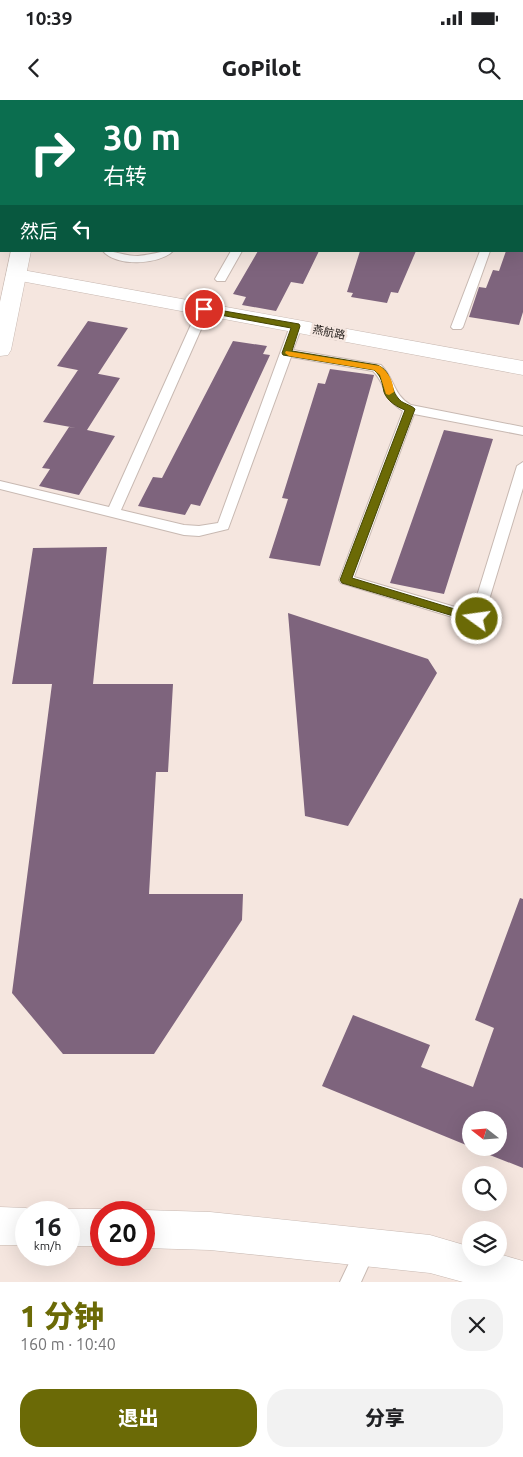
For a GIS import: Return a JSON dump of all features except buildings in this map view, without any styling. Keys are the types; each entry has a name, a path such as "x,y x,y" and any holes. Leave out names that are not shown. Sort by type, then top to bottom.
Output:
{"street":[{"path":"0,350 21,252"},
{"name":"燕航路","path":"17,275 523,368"},
{"path":"0,1226 15,1227"},
{"path":"155,1229 210,1231 430,1254 523,1280"}],"lane":[{"path":"109,252 111,255 125,259 163,255 167,252"},
{"path":"221,279 237,252"},
{"path":"457,327 484,252"},
{"path":"113,513 204,309"},
{"path":"0,485 184,530 199,531 223,526 296,326"},
{"path":"286,353 377,368 384,374 389,386 389,392 397,403 410,409 523,431"},
{"path":"410,409 346,580 477,619 523,466"},
{"path":"350,1282 367,1247"}],"slow traffic":[{"path":"289,353 377,368 384,374 389,386 389,392"}],"route":[{"path":"204,309 296,326 286,353 377,368 384,374 389,386 389,392 397,403 410,409 346,580 468,618 477,619"}]}
